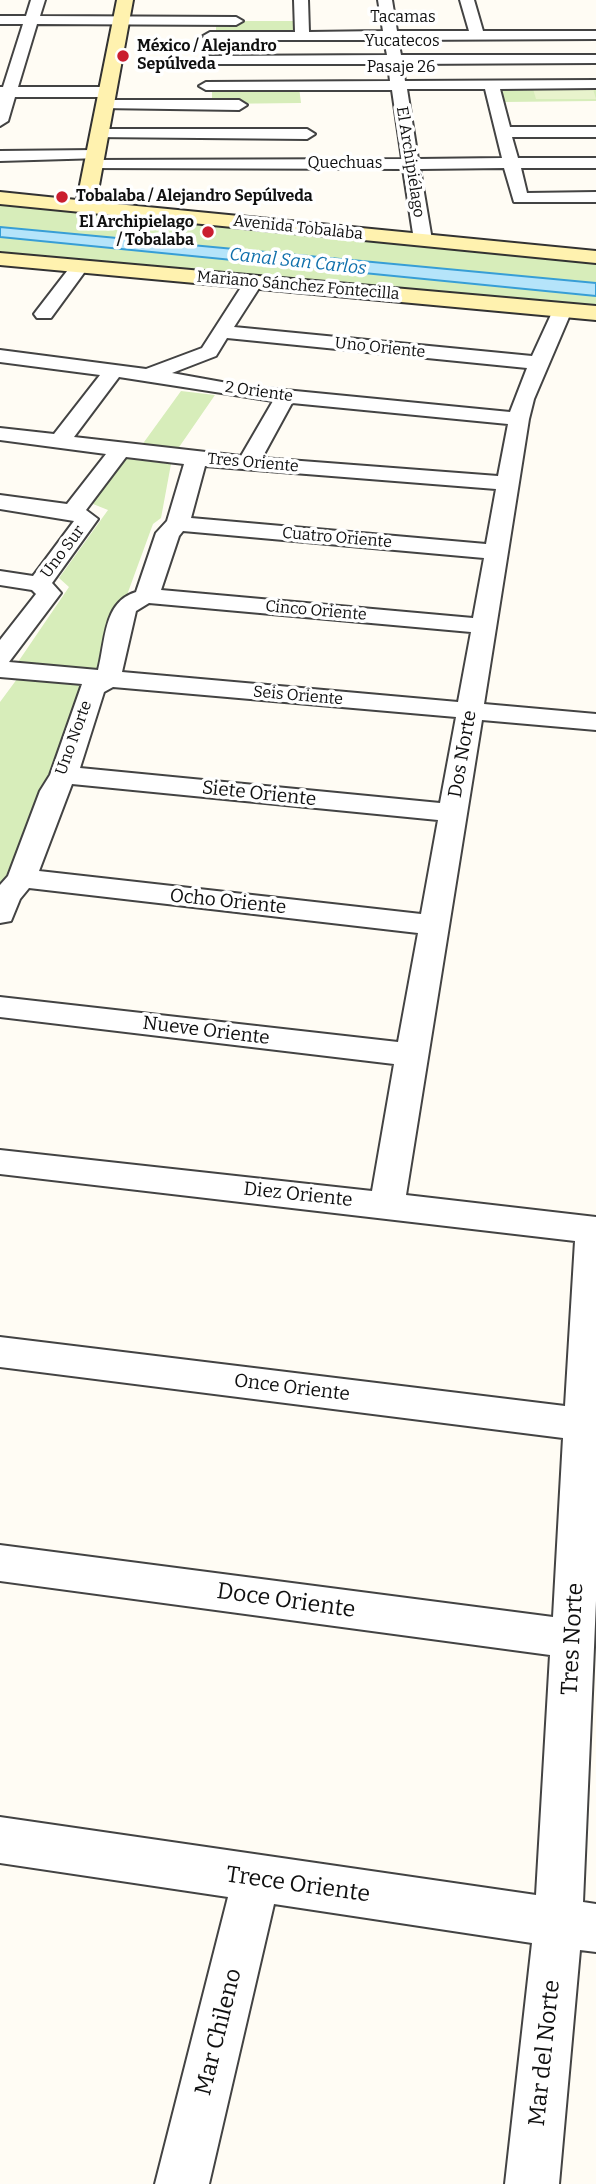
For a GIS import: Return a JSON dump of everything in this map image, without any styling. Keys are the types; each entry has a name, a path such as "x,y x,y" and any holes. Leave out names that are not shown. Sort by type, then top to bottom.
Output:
{"street":[{"path":"0,120 4,92 17,67 18,43 38,0"},
{"path":"85,208 125,0"},
{"path":"301,0 295,20 302,36"},
{"name":"El Archipiélago","path":"385,0 423,240"},
{"path":"467,0 480,19 477,35"},
{"path":"0,20 250,20"},
{"path":"205,105 211,21"},
{"name":"Tacamas","path":"209,36 596,35"},
{"name":"Yucatecos","path":"208,60 596,59"},
{"path":"0,67 17,67"},
{"path":"491,85 502,104 503,132 520,198 596,197"},
{"name":"Pasaje 26","path":"206,86 596,85"},
{"path":"306,86 308,164"},
{"path":"4,92 205,105 256,105"},
{"path":"503,132 596,132"},
{"path":"99,134 307,134"},
{"name":"Quechuas","path":"0,156 308,164 596,163"},
{"name":"Avenida Tobalaba","path":"0,198 596,257"},
{"name":"Mariano Sánchez Fontecilla","path":"0,260 596,313"},
{"path":"44,314 80,266"},
{"path":"148,375 209,352 254,282"},
{"name":"Dos Norte","path":"387,1205 519,419 538,363 562,310"},
{"name":"Uno Oriente","path":"221,332 538,363"},
{"path":"209,352 229,388"},
{"name":"2 Oriente","path":"0,356 286,396 519,419"},
{"path":"59,442 114,371"},
{"path":"248,463 286,396"},
{"name":"Tres Oriente","path":"0,434 196,459 508,483"},
{"name":"Uno Sur","path":"0,694 5,666 48,595 48,589 39,584 86,522 85,517 73,512 120,450"},
{"path":"147,596 168,533 178,524 196,459"},
{"path":"0,502 73,512"},
{"name":"Cuatro Oriente","path":"178,524 496,552"},
{"path":"0,578 39,584"},
{"name":"Cinco Oriente","path":"147,596 484,626"},
{"name":"Uno Norte","path":"0,914 6,897 22,878 54,791 64,775 92,688 106,680 124,609 132,601 147,596"},
{"name":"Seis Oriente","path":"5,666 106,680 596,722"},
{"name":"Siete Oriente","path":"64,775 453,813"},
{"name":"Ocho Oriente","path":"22,878 435,925"},
{"name":"Nueve Oriente","path":"0,1007 412,1055"},
{"name":"Diez Oriente","path":"2,1169 387,1205 595,1230"},
{"name":"Tres Norte","path":"577,1926 573,1639 595,1230"},
{"name":"Once Oriente","path":"0,1352 583,1424"},
{"name":"Doce Oriente","path":"0,1563 573,1639"},
{"name":"Trece Oriente","path":"0,1840 577,1926"},
{"name":"Mar Chileno","path":"182,2184 256,1879"},
{"name":"Mar del Norte","path":"532,2184 577,1926"}],"green space":[{"path":"216,21 298,21 299,35 216,35"},
{"path":"596,86 596,101 503,102 496,87"},
{"path":"212,87 299,87 301,103 212,104"},
{"path":"533,89 593,89 596,99 536,99"},
{"path":"0,204 596,264 596,283 0,227"},
{"path":"0,237 596,296 596,310 0,256"},
{"path":"181,391 215,395 175,453 139,449"},
{"path":"121,458 171,464 161,518 153,524 127,595 117,602 98,672 18,662 69,587 59,578 108,510 93,504"},
{"path":"17,679 87,686 0,897 0,702"}],"water":[{"name":"Canal San Carlos","path":"0,227 596,283 596,296 0,237"}],"place":[{"name":"México / Alejandro Sepúlveda","path":"123,56"},
{"name":"Tobalaba / Alejandro Sepúlveda","path":"62,197"},
{"name":"El Archipielago / Tobalaba","path":"208,232"}]}
